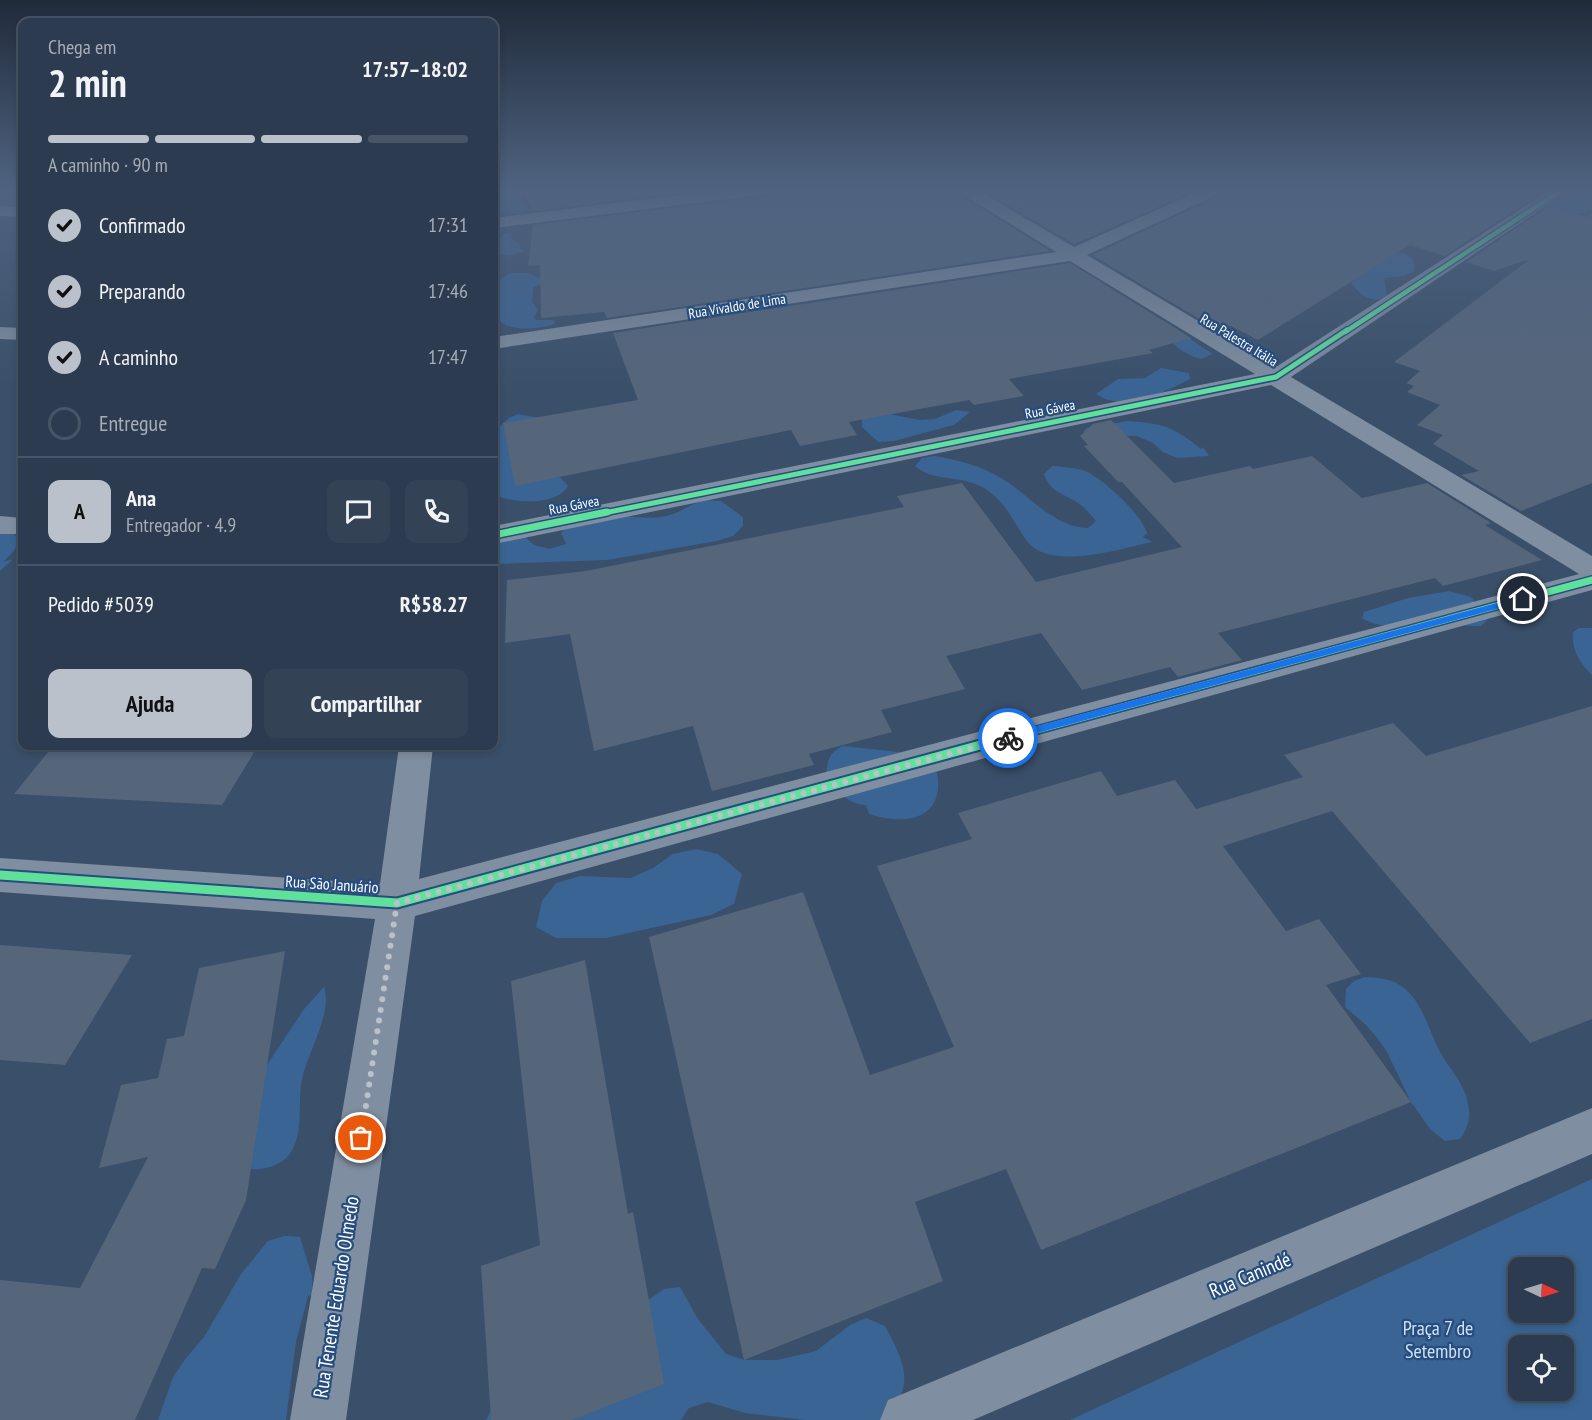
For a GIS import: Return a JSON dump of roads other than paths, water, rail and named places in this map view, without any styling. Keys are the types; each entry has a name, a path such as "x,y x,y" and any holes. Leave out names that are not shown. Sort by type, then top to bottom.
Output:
{"street":[{"name":"Rua Vivaldo de Lima","path":"498,342 1069,255"},
{"name":"Rua Palestra Itália","path":"1071,255 1592,569"},
{"name":"Rua Gávea","path":"498,534 1276,377 1462,255"},
{"path":"0,333 18,334"},
{"path":"0,525 18,526"},
{"name":"Rua São Januário","path":"0,875 397,903 1592,580"},
{"name":"Rua Tenente Eduardo Olmedo","path":"318,1420 397,903 416,750"},
{"name":"Rua Canindé","path":"908,1420 1592,1131"}],"park label":[{"name":"Praça 7 de Setembro","path":"1438,1340"}]}
